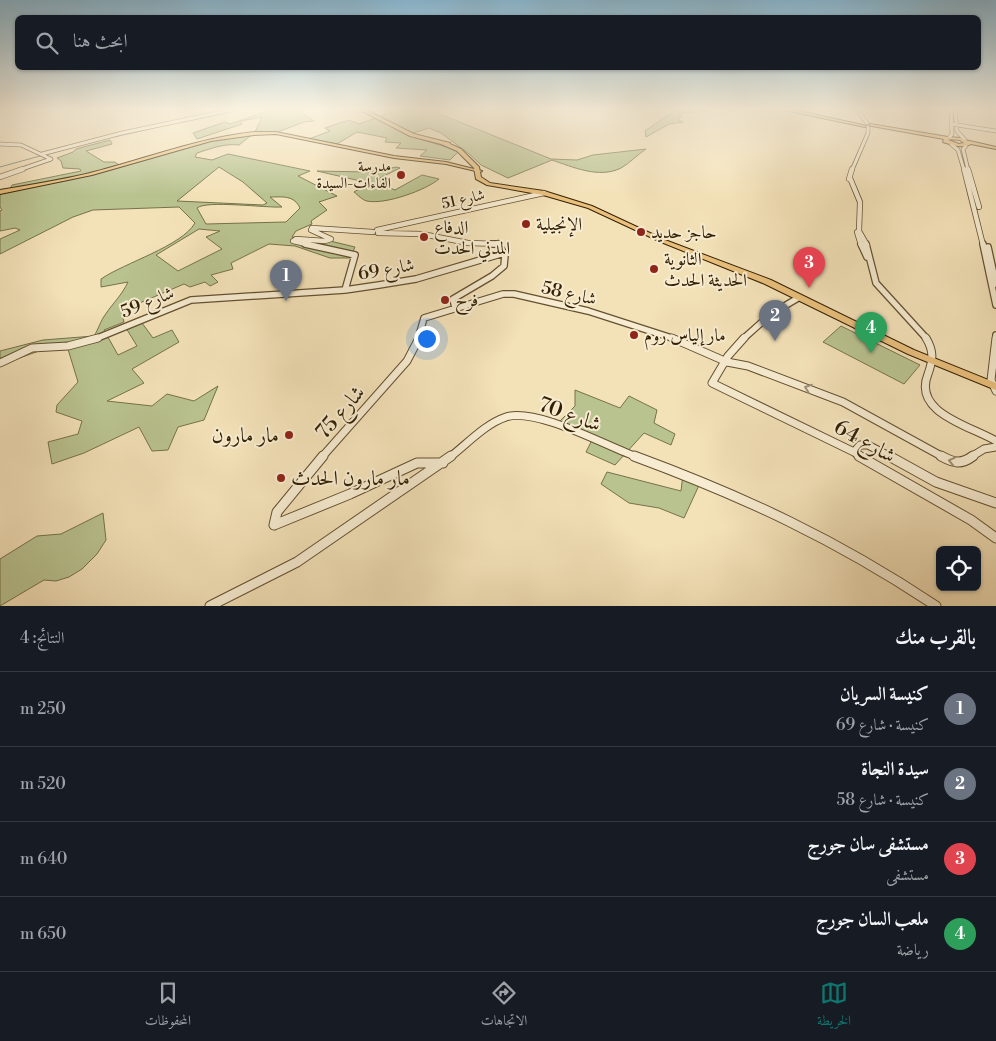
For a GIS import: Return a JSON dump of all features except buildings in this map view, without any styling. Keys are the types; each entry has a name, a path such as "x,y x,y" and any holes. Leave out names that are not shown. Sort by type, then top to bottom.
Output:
{"highway":[{"path":"425,138 443,143 461,151 478,174 493,185 544,193 590,208 932,362 995,388"},
{"path":"940,138 996,148"}],"main road":[{"path":"0,192 94,173 222,138"},
{"path":"302,138 394,157 446,163 478,174"}],"street":[{"path":"44,155 100,138"},
{"path":"865,138 853,164 850,183 855,189 861,207 857,225 858,234 875,282 886,297 921,332 933,353 923,389 925,396 947,416 994,444"},
{"path":"961,138 966,143 963,150 964,156 981,215 996,284"},
{"path":"949,140 958,150 978,214 996,305"},
{"path":"0,144 18,144 51,160 0,177"},
{"name":"شارع 51","path":"345,290 355,255 292,240 325,241 331,239 311,230 315,227 361,232 387,230 544,193"},
{"name":"شارع 51","path":"387,230 422,234 468,243 498,244 504,252"},
{"path":"455,308 454,299 501,270 505,263 504,252"},
{"name":"شارع 69","path":"270,295 345,290 416,279 504,252"},
{"name":"شارع 58","path":"424,318 498,295 514,294 588,311 629,326 668,336 843,402 953,463 963,463 994,444"},
{"name":"شارع 59","path":"0,363 29,348 68,346 92,340 191,300 270,295"},
{"path":"728,360 774,311 792,298"},
{"name":"شارع 75","path":"424,318 420,335 406,361 291,493 276,512 274,525 363,489 417,463 442,463"},
{"path":"995,388 990,380 996,335"},
{"name":"شارع 64","path":"728,360 712,383 854,452 864,460 971,520 996,538"},
{"name":"شارع 70","path":"210,606 297,562 442,463 489,426 504,417 523,415 542,419 606,446 680,472 778,514 866,561 936,606"},
{"path":"854,452 860,444 868,446 936,482 996,503"}],"green space":[{"path":"219,138 247,138 239,145 217,147 197,153 195,157 212,160 228,154 310,171 298,176 337,196 319,202 327,210 311,221 312,224 296,231 292,237 330,241 355,247 350,258 330,258 295,246 269,244 231,263 233,269 211,275 218,282 210,286 205,282 190,287 184,284 121,311 124,322 104,330 118,355 137,346 126,328 142,323 153,338 172,330 179,342 132,369 144,383 107,401 152,406 167,394 194,401 218,386 204,420 178,427 168,450 152,451 139,427 84,453 52,464 48,442 78,434 82,421 56,412 57,405 78,382 67,346 50,347 0,365 0,351 43,340 94,336 104,317 128,282 101,287 101,279 166,247 188,231 195,223 179,207 93,210 73,217 0,254 0,239 20,230 15,228 0,231 0,211 2,210 0,207 0,191 10,189 12,185 81,171 80,169 63,168 61,161 57,158 76,149 110,140 112,144 86,151 104,162 115,162 119,165","holes":["219,167 243,182 267,203 263,205 177,201","270,197 291,199 300,208 286,222 206,224 197,208 224,204 282,207","199,229 220,231 206,237 222,249 178,271 156,255"]},
{"path":"311,138 347,138 337,144 309,139"},
{"path":"387,138 418,138 459,151 450,160 420,156 427,150 396,148 401,143 385,142"},
{"path":"448,138 500,138 551,159 577,160 593,155 646,149 621,168 613,171 586,171 552,160 508,178 481,165"},
{"path":"400,168 378,179 389,183 385,186 395,190 422,175 439,179 425,188 405,196 375,202 362,199 354,192 369,183 317,171 369,172"},
{"path":"841,326 920,365 904,384 823,342"},
{"path":"575,390 620,408 629,396 657,410 654,423 675,434 671,445 644,433 615,465 586,452 593,438 560,421 575,406"},
{"path":"607,472 681,491 683,474 701,481 684,518 659,508 629,503 601,484"},
{"path":"103,513 106,540 97,554 82,569 69,577 56,581 44,580 0,606 0,559 37,536 61,534"}],"waterway":[{"path":"0,167 40,156"}],"place":[{"name":"مدرسة الفاءات-السيدة","path":"401,175"},
{"name":"الإنجيلية","path":"526,224"},
{"name":"حاجز حديد","path":"641,232"},
{"name":"الدفاع المدني الحدت","path":"424,237"},
{"name":"الثانوية الحديثة الحدث","path":"654,269"},
{"name":"مستشفى سان جورج","path":"809,288"},
{"name":"فرح","path":"445,300"},
{"name":"كنيسة السريان","path":"286,301"},
{"name":"مار إلياس روم","path":"634,335"},
{"name":"سيدة النجاة","path":"775,341"},
{"name":"ملعب السان جورج","path":"871,353"},
{"name":"مار مارون","path":"289,435"},
{"name":"مار مارون الحدث","path":"281,478"}]}
